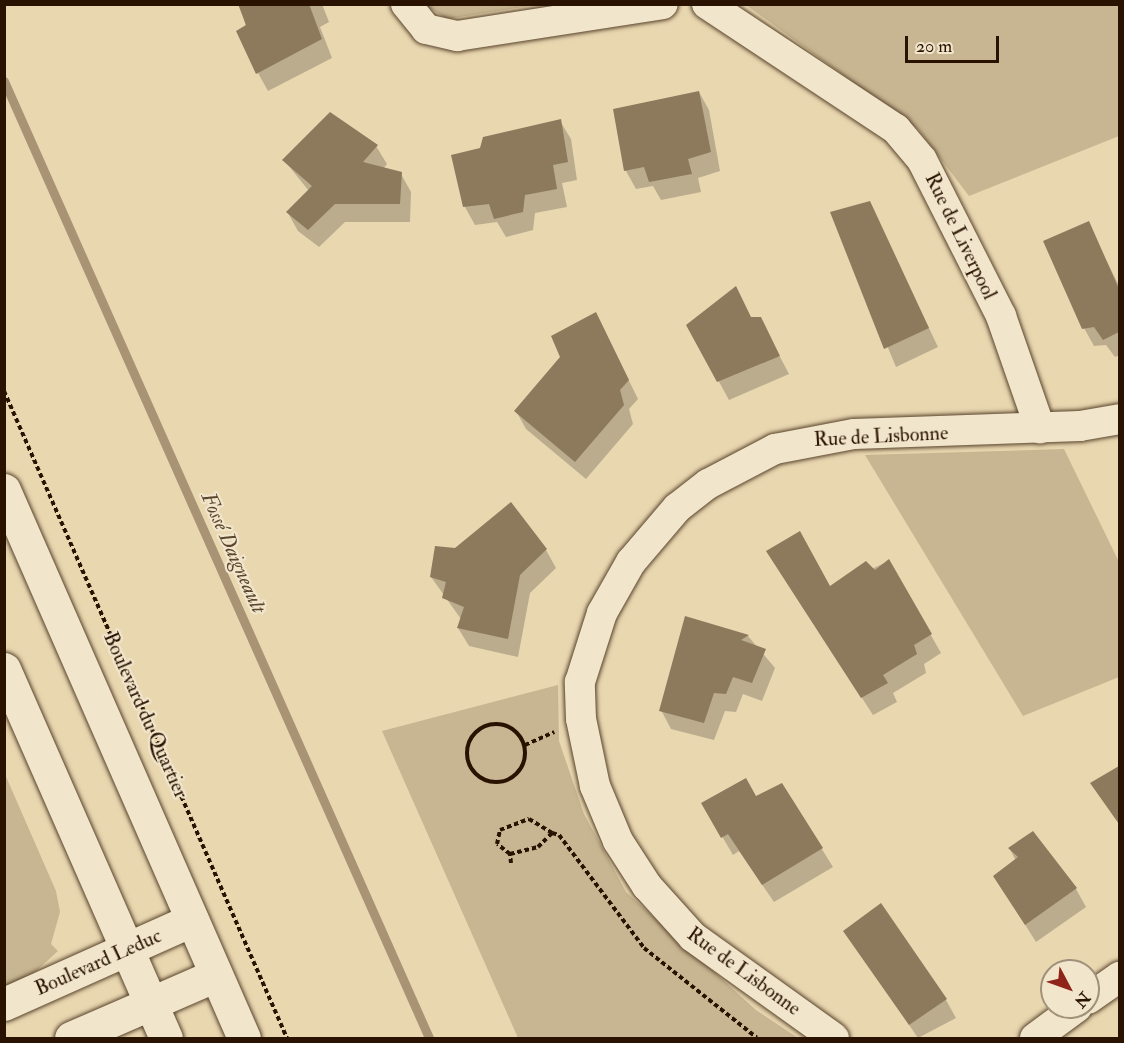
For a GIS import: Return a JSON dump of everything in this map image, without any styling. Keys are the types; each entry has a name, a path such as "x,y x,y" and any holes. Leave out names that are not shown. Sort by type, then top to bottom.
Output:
{"main road":[{"name":"Boulevard du Quartier","path":"4,490 244,1038"},
{"path":"4,669 166,1038"},
{"name":"Boulevard Leduc","path":"4,1004 192,920"},
{"path":"71,1038 216,975"}],"street":[{"path":"406,4 426,29 457,36 591,9 663,4"},
{"name":"Rue de Liverpool","path":"707,4 896,129 922,160 1000,316 1040,428"},
{"name":"Rue de Lisbonne","path":"834,1038 693,937 636,871 604,810 584,753 580,682 588,645 631,562 656,528 708,484 747,462 807,440 854,434 1040,428 1119,419"},
{"path":"1100,990 1119,977"},
{"path":"1035,1038 1061,1019"}],"path":[{"name":"Boulevard du Quartier","path":"4,391 288,1038"},
{"path":"497,723 521,737 526,755 518,773 491,782 469,764 468,744 479,729 497,723"},
{"path":"511,863 510,854 497,844 500,830 529,819 571,844 644,948 757,1038"},
{"path":"510,854 538,847 552,833"}],"shaded area":[{"path":"425,5 535,5 447,19"},
{"path":"746,5 1119,5 1119,136 969,196 918,129"},
{"path":"1064,449 1119,562 1119,677 1023,716 865,455"},
{"path":"558,685 559,741 584,814 626,892 756,1010 798,1038 518,1038 382,731"},
{"path":"4,772 56,891 60,912 51,944 58,951 35,972 4,988"}],"building":[{"path":"238,4 309,4 322,39 256,74 236,31 246,25"},
{"path":"699,91 711,152 688,159 692,174 649,182 644,167 624,171 613,109"},
{"path":"330,112 378,145 363,162 402,172 400,204 335,204 308,230 286,212 312,186 282,160"},
{"path":"561,119 568,162 553,165 557,189 525,195 523,212 494,219 489,204 463,207 451,155 480,148 483,137"},
{"path":"870,201 929,328 884,349 830,212"},
{"path":"1089,221 1119,289 1119,332 1103,340 1094,327 1082,329 1043,241"},
{"path":"736,286 751,317 761,317 780,356 717,382 686,325"},
{"path":"596,312 629,380 620,390 624,405 575,462 514,411 560,357 551,336"},
{"path":"511,502 547,549 520,575 508,639 457,628 464,607 442,598 446,582 430,577 435,546 455,548"},
{"path":"800,531 830,586 866,561 875,570 889,559 932,634 914,645 917,654 883,675 888,683 861,698 766,551"},
{"path":"685,616 749,635 741,640 766,649 752,683 733,677 726,694 714,693 704,723 659,711"},
{"path":"1119,766 1119,824 1090,783"},
{"path":"746,778 756,796 782,783 823,848 762,885 728,834 721,838 701,803"},
{"path":"1033,831 1077,888 1025,925 993,876 1018,857 1008,848"},
{"path":"881,903 947,999 909,1025 843,931"}],"waterway":[{"name":"Fossé Daigneault","path":"4,81 429,1038"}]}
